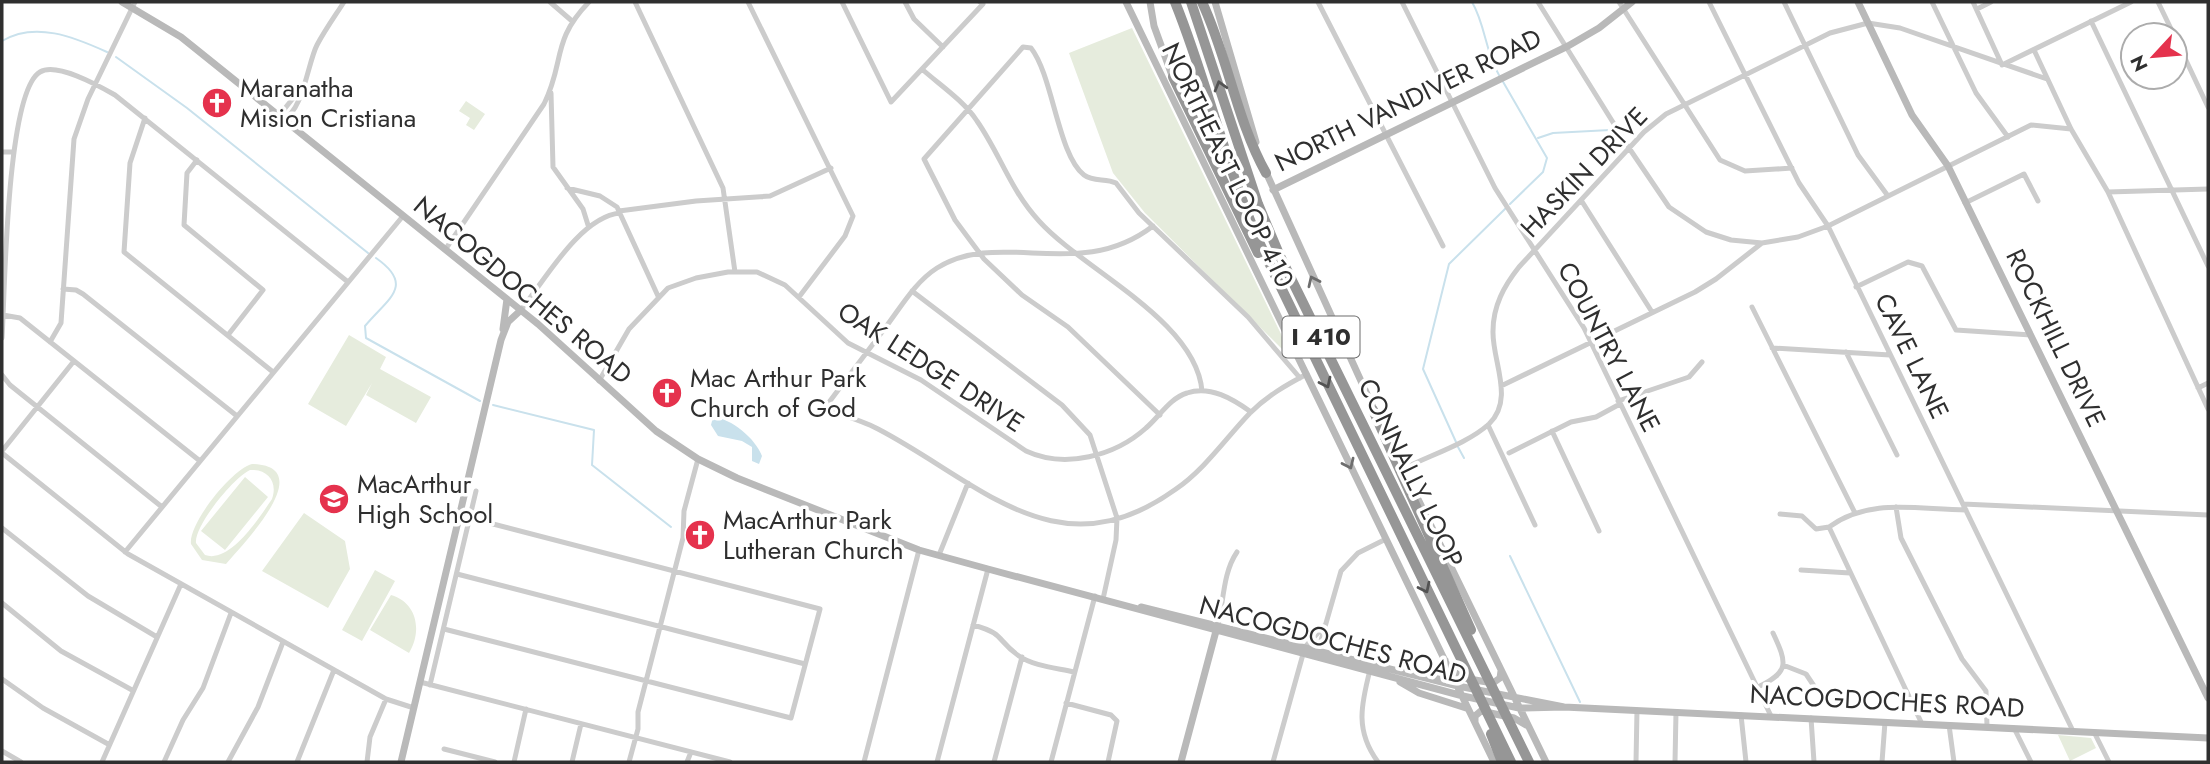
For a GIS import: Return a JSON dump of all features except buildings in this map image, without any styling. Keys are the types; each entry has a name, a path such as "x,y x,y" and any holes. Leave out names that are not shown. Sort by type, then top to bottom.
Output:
{"highway":[{"name":"CONNALLY LOOP","path":"1175,2 1195,53 1244,207 1299,329 1458,654 1495,736 1511,762"},
{"name":"CONNALLY LOOP","path":"1191,2 1258,204 1279,254 1529,762"},
{"path":"1202,2 1217,38 1244,128 1266,173"},
{"path":"1173,77 1231,202 1299,329"},
{"path":"1373,410 1458,598 1479,661"},
{"path":"1495,736 1502,762"}],"main road":[{"name":"NACOGDOCHES ROAD","path":"122,2 134,4 181,37 521,310 656,431 698,459 737,478 919,550 1370,668 1564,707 2208,738"},
{"name":"NORTHEAST LOOP 410","path":"1126,2 1303,376 1387,539 1494,762"},
{"path":"1150,2 1154,26 1212,180"},
{"name":"NORTHEAST LOOP 410","path":"1214,2 1273,190 1373,410 1546,762"},
{"name":"NORTH VANDIVER ROAD","path":"1273,190 1387,132 1568,46 1620,6 1632,2"},
{"name":"ROCKHILL DRIVE","path":"1858,2 1912,115 1948,166 2208,698"},
{"path":"401,762 503,331 507,299"},
{"path":"503,331 521,310"},
{"path":"1181,762 1217,628"},
{"name":"NACOGDOCHES ROAD","path":"1304,650 1318,651 1394,678 1463,696 1519,708 1564,707"},
{"path":"1430,679 1440,674 1447,663 1463,678 1493,684 1497,682 1501,671"},
{"path":"1394,678 1419,693 1460,704 1469,711"},
{"path":"1476,725 1475,716 1481,711 1514,718 1529,728 1533,716 1543,709"}],"street":[{"path":"283,119 289,117 303,87 317,45 344,2"},
{"path":"550,2 572,21"},
{"path":"588,225 583,209 556,176 551,159 551,88 562,40 572,21 589,2"},
{"path":"635,2 727,199 735,272"},
{"path":"748,2 851,208 851,223 799,297"},
{"path":"842,2 891,102 981,3"},
{"path":"905,2 914,19 943,47"},
{"path":"1318,2 1387,132 1443,246"},
{"name":"COUNTRY LANE","path":"1402,2 1454,100 1503,202 1590,342 1772,716"},
{"path":"1538,2 1662,198 1686,222 1713,235 1762,243 1798,237 1828,226 2031,125 2071,129"},
{"name":"CAVE LANE","path":"1709,2 1792,168 1828,226 2073,731"},
{"path":"1784,2 1858,155 1888,196"},
{"path":"1932,2 1980,101 2008,136"},
{"path":"1973,2 2002,65 2132,2"},
{"path":"1977,9 1992,2"},
{"path":"2158,2 2168,21"},
{"path":"50,342 60,326 72,147 79,119 134,4"},
{"path":"1620,6 1715,154 1726,165 1751,172 1792,168"},
{"path":"2091,21 2208,266"},
{"name":"HASKIN DRIVE","path":"1488,425 1500,407 1501,386 1493,342 1496,309 1508,281 1653,124 1836,30 1868,23 1900,28 2047,79"},
{"path":"1153,226 1115,248 1077,254 980,254 941,266 912,291 824,409 876,428 1003,506 1034,517 1077,523 1117,518 1162,499 1186,482 1269,396 1303,376 1248,317 1153,226 1116,183 1090,178 1081,171 1060,127 1039,61 1031,48 1023,47 924,159 955,220 980,254 1022,295 1068,327 1160,415"},
{"path":"2034,50 2071,129 2108,192 2208,409"},
{"path":"2189,66 2208,107"},
{"path":"923,69 979,123 1024,205 1047,230 1126,290 1185,347 1199,370 1202,391 1224,395 1251,412"},
{"path":"2,338 13,152 24,103 33,79 40,73 58,71 95,84 145,118 348,282"},
{"path":"445,250 540,110 551,88"},
{"path":"145,118 130,163 124,252 273,372"},
{"path":"2,152 13,152"},
{"path":"197,160 187,173 184,225 263,290 228,335"},
{"path":"521,310 588,225 619,210 770,197 831,168"},
{"path":"1965,203 2024,174 2038,201"},
{"path":"567,188 600,196 619,210 658,296"},
{"path":"2108,192 2208,189"},
{"path":"1581,200 1652,312"},
{"path":"125,552 403,216"},
{"path":"1501,386 1713,282 1762,243"},
{"path":"1856,287 1908,262 1917,262 1922,266 1956,330 2031,335"},
{"name":"OAK LEDGE DRIVE","path":"599,382 629,329 658,296 687,280 735,272 769,275 799,297 838,335 921,380 1033,454 1063,460 1098,454 1126,443 1180,396 1202,391"},
{"path":"63,289 76,289 83,294 237,416"},
{"path":"912,291 1068,410 1090,435 1117,518 1116,540 1074,672 1051,762"},
{"path":"1752,307 1855,513"},
{"path":"3,315 17,317 200,461"},
{"path":"1772,348 1890,355"},
{"path":"1846,352 1897,455"},
{"path":"74,361 2,452 125,552 386,699 414,708"},
{"path":"1509,453 1577,420 1596,417 1619,402 1689,377 1702,362"},
{"path":"2,375 37,407 162,507"},
{"path":"2198,388 2208,383"},
{"path":"1403,469 1488,425 1535,525"},
{"path":"1552,431 1599,531"},
{"path":"629,762 646,681 683,538 684,511 698,459"},
{"path":"939,555 968,483"},
{"path":"430,685 476,491"},
{"path":"1780,514 1802,516 1816,529 1829,527 1855,513 1874,507 1965,507 2208,515"},
{"path":"1896,507 1901,538 1962,659 1986,691 1987,727"},
{"path":"444,629 791,718 820,609 470,518"},
{"path":"1829,527 1922,724"},
{"path":"2,528 88,596 157,637"},
{"path":"1318,651 1344,567 1358,553 1387,539"},
{"path":"453,544 463,546"},
{"path":"864,762 919,550"},
{"path":"1217,628 1228,570 1237,552"},
{"path":"937,762 988,569"},
{"path":"1801,570 1850,572"},
{"path":"457,574 805,664"},
{"path":"102,762 181,584"},
{"path":"2,603 61,651 132,690"},
{"path":"164,762 183,720 203,688 232,613"},
{"path":"973,625 1000,635 1022,657 1074,672"},
{"path":"1273,762 1304,650 1324,626"},
{"path":"1758,687 1779,675 1783,665 1782,653 1773,633"},
{"path":"228,762 258,707 283,642"},
{"path":"994,762 1022,657"},
{"path":"1783,665 1806,674 1816,689"},
{"path":"1370,668 1361,704 1360,725 1366,743 1378,762"},
{"path":"297,762 334,670"},
{"path":"2,678 36,704 108,744"},
{"path":"420,682 730,762"},
{"path":"367,762 370,737 386,699"},
{"path":"1066,703 1111,716 1117,721 1108,762"},
{"path":"514,762 526,709"},
{"path":"1636,762 1637,710"},
{"path":"1675,762 1676,712"},
{"path":"1741,715 1746,762"},
{"path":"1811,718 1814,762"},
{"path":"1882,762 1881,742 1885,722"},
{"path":"572,762 581,724"},
{"path":"1949,725 1954,762"},
{"path":"2014,728 2031,762"},
{"path":"2094,732 2109,762"},
{"path":"443,749 495,762"},
{"path":"2,751 21,762"},
{"path":"687,762 691,752"}],"green space":[{"path":"1132,28 1281,334 1287,354 1145,213 1113,173 1069,53"},
{"path":"466,101 485,114 474,130 466,125 470,118 459,111"},
{"path":"349,335 386,357 380,369 431,397 416,423 366,395 372,383 346,426 308,404"},
{"path":"252,464 271,468 279,478 278,492 259,525 226,564 202,560 191,544 196,524 223,486","holes":["256,470 270,478 274,487 272,499 234,546 215,556 205,555 196,543 201,525 235,482 243,474"]},
{"path":"245,477 268,497 225,550 201,531"},
{"path":"304,513 345,541 350,569 328,608 262,571"},
{"path":"375,570 395,581 362,641 342,630"},
{"path":"391,595 407,604 415,619 415,636 409,653 370,630"},
{"path":"2058,735 2091,738 2096,748 2070,761"}],"water":[{"path":"713,417 735,425 749,436 762,456 759,464 752,461 752,447 742,441 718,436 711,425"}],"waterway":[{"path":"1472,2 1499,75"},
{"path":"2,41 28,32 54,33 107,52"},
{"path":"116,57 187,108 368,253"},
{"path":"1502,80 1547,158 1543,172 1510,204"},
{"path":"1538,138 1553,133 1610,130"},
{"path":"1456,442 1423,369 1449,264 1506,208"},
{"path":"376,258 388,268 396,285 389,300 365,326 366,338 480,401"},
{"path":"493,405 594,430 592,465 671,527"},
{"path":"1458,447 1464,458"},
{"path":"1510,556 1580,702"}],"place":[{"name":"Maranatha Mision Cristiana","path":"217,103"},
{"name":"Mac Arthur Park Church of God","path":"667,393"},
{"name":"MacArthur High School","path":"334,499"},
{"name":"MacArthur Park Lutheran Church","path":"700,535"}]}
